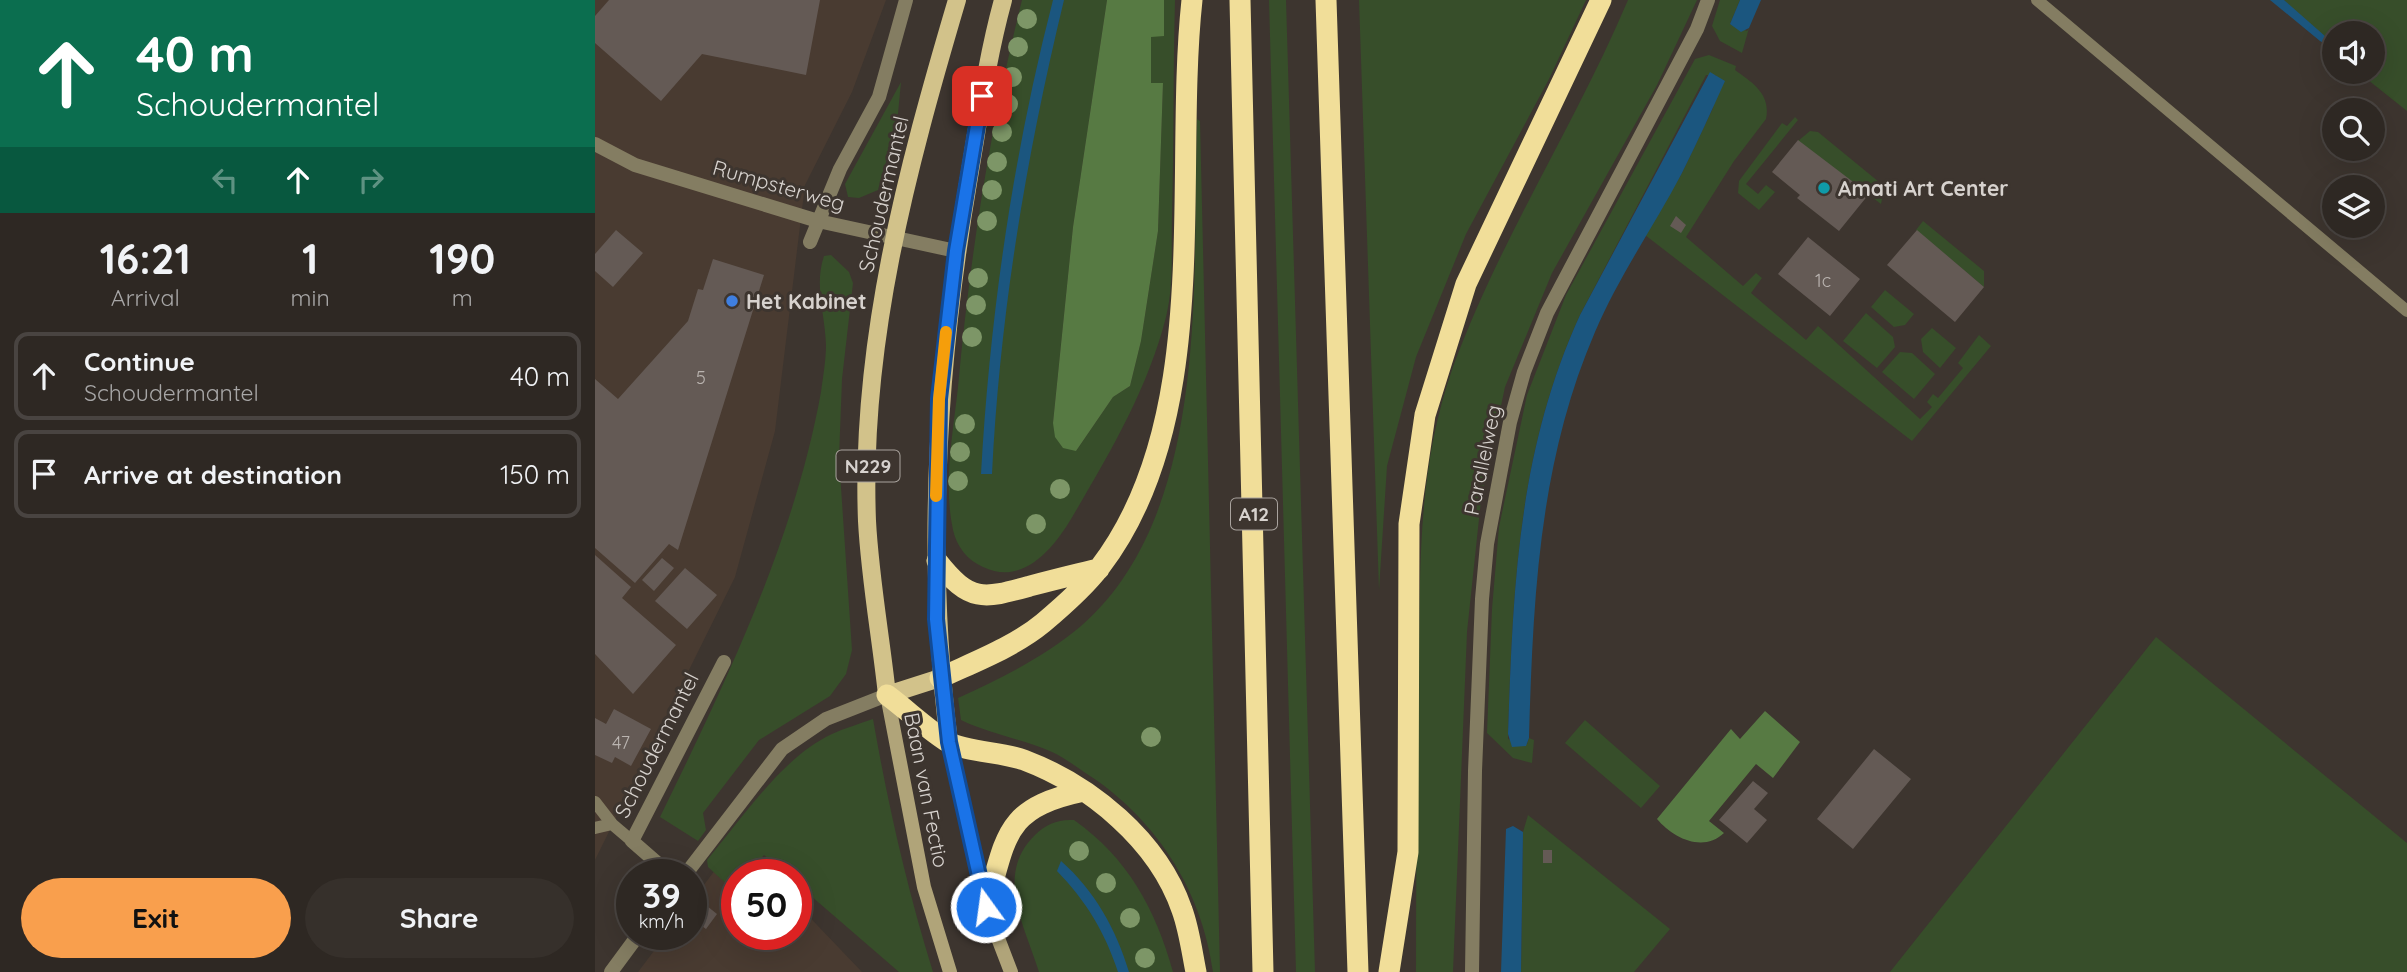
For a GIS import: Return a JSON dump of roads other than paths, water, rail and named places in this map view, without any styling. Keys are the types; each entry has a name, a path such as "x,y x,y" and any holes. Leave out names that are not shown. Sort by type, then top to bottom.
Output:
{"highway":[{"path":"940,678 1024,636 1043,623 1099,569 1130,519 1142,489 1157,448 1177,358 1192,0"},
{"name":"A12","path":"1240,0 1263,972"},
{"path":"1326,0 1358,972"},
{"path":"1389,972 1408,852 1409,524 1425,415 1466,284 1601,0"},
{"path":"937,561 957,585 986,596 1009,594 1099,569"},
{"path":"887,695 949,742 1019,759 1059,776 1084,791 1139,839 1165,874 1182,910 1196,972"},
{"path":"986,907 1010,828 1024,813 1047,799 1084,791"}],"main road":[{"name":"Schoudermantel","path":"887,695 867,521 870,377 893,237 957,0"},
{"path":"949,742 940,678 937,561 939,399 956,251 991,44 1003,0"},
{"path":"887,695 940,678"},
{"name":"Baan van Fectio","path":"887,695 924,887 950,972"},
{"name":"Baan van Fectio","path":"949,742 986,907 1011,972"}],"street":[{"name":"Schoudermantel","path":"810,242 840,169 879,97 906,0"},
{"name":"Parallelweg","path":"1472,972 1475,771 1482,599 1487,544 1510,422 1524,372 1547,313 1697,29 1707,0"},
{"name":"Rumpsterweg","path":"595,144 635,164 818,221 956,251"},
{"name":"Schoudermantel","path":"653,859 632,841 724,662"},
{"path":"697,859 782,749 849,707 887,695"},
{"path":"611,972 627,950"}],"lane":[{"path":"2037,0 2407,311"},
{"path":"595,802 612,824 632,841"},
{"path":"595,828 612,824"}],"water":[{"path":"1053,0 1064,0 1038,118 1017,235 1001,354 992,474 981,474 990,354 1005,235 1026,117"},
{"path":"1740,0 1761,0 1749,28 1741,32 1730,24"},
{"path":"2270,0 2284,0 2322,33 2322,42"},
{"path":"1710,72 1725,81 1682,173 1604,311 1576,381 1551,481 1543,531 1533,634 1529,738 1526,746 1512,747 1508,734 1517,573 1531,469 1543,417 1559,366 1580,315"},
{"path":"1513,826 1523,832 1521,972 1501,972 1506,829"},
{"path":"1061,861 1084,885 1103,912 1118,941 1129,972 1118,972 1093,918 1057,871"}],"place":[{"name":"Amati Art Center","path":"1824,188"},
{"name":"Het Kabinet","path":"732,301"}]}
